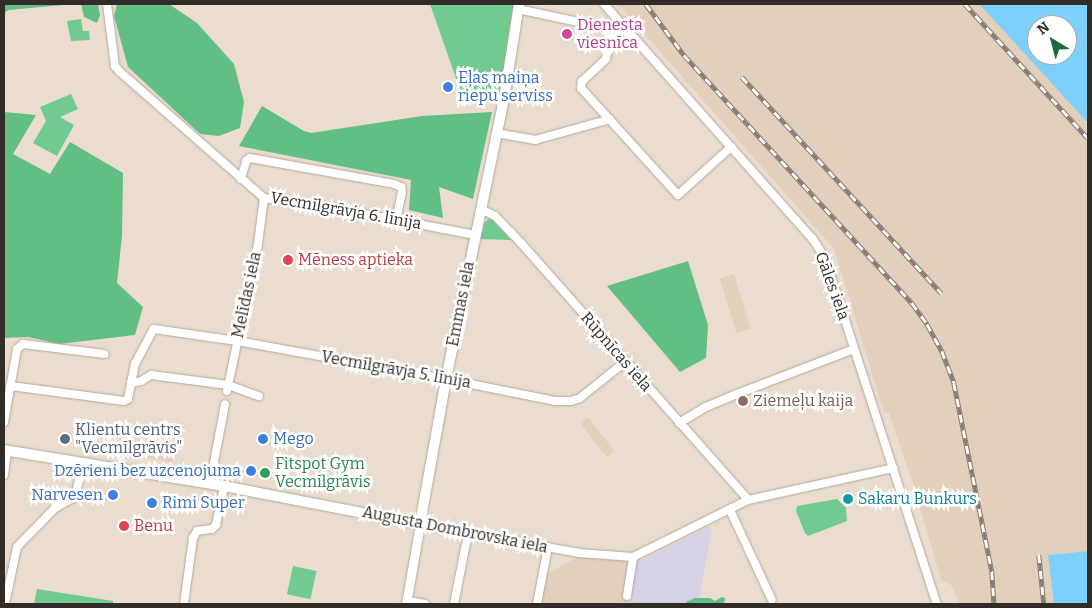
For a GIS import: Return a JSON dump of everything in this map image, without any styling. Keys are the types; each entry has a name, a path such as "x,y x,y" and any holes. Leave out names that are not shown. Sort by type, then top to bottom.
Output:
{"main road":[{"name":"Emmas iela","path":"420,524 446,379 481,209 519,6"},
{"name":"Augusta Dombrovska iela","path":"5,450 224,486 420,524"}],"street":[{"name":"Vecmīlgrāvja 6. līnija","path":"107,4 115,66 264,198 475,235"},
{"name":"Gāles iela","path":"604,4 813,239 825,258 937,604"},
{"path":"519,6 606,28 610,43 606,59 582,81 581,88 678,196 732,147"},
{"path":"610,43 626,28"},
{"path":"496,132 535,140 610,119"},
{"path":"241,179 246,161 250,158 394,184 401,187 402,192 396,220"},
{"name":"Melīdas iela","path":"228,388 258,244 264,198"},
{"name":"Rūpnīcas iela","path":"481,209 495,216 521,243 748,500"},
{"name":"Vecmīlgrāvja 5. līnija","path":"131,383 134,364 154,329 237,341 555,401 571,401 595,388 625,362"},
{"path":"4,422 17,349 23,344 104,354"},
{"path":"680,423 722,401 854,349"},
{"path":"4,365 14,366"},
{"path":"11,386 124,401 128,399 131,383 141,381 151,375 228,388 260,396"},
{"path":"210,484 225,404"},
{"path":"4,475 5,450"},
{"path":"5,604 17,547 56,508 75,497 83,462"},
{"path":"627,596 632,557 748,500 894,468"},
{"path":"184,604 193,538 197,531 212,529 216,526 224,486"},
{"path":"730,510 772,600"},
{"name":"Augusta Dombrovska iela","path":"420,524 580,553 632,557"},
{"name":"Emmas iela","path":"406,603 420,524"},
{"path":"454,604 468,533"},
{"path":"537,604 548,547"},
{"path":"406,603 425,604"}],"shaded area":[{"path":"618,4 979,4 1027,56 1027,65 1035,65 1088,123 1088,551 1048,555 1054,604 960,604 951,585 941,580 912,481 889,413 884,413 834,249"},
{"path":"734,274 751,329 736,333 720,278"},
{"path":"588,417 614,451 607,457 580,423"},
{"path":"149,437 176,441 172,463 148,458"},
{"path":"706,528 712,529 698,604 628,604 633,564"},
{"path":"579,556 631,561 626,604 540,604 546,575"}],"green space":[{"path":"4,4 73,4 9,10 4,13"},
{"path":"81,4 98,4 100,15 97,23 84,17"},
{"path":"117,4 169,4 197,23 234,64 244,102 240,128 219,136 200,134 128,67 114,16"},
{"path":"430,4 514,4 513,24 499,93 471,100 466,98 460,90"},
{"path":"81,19 83,31 89,31 90,40 71,41 67,21"},
{"path":"71,94 78,109 60,117 74,125 57,156 33,143 46,121 40,107"},
{"path":"262,106 304,131 311,133 422,116 492,112 473,199 439,187 443,218 409,210 411,180 239,146"},
{"path":"4,112 36,115 13,154 50,174 70,142 123,173 122,236 117,283 143,307 135,335 59,344 28,337 4,338"},
{"path":"491,217 511,240 480,239 484,223"},
{"path":"688,261 708,325 706,358 680,372 607,286"},
{"path":"837,499 846,508 847,521 808,536 796,511 797,506"},
{"path":"293,566 316,571 310,599 287,594"},
{"path":"37,589 113,601 113,604 34,604"},
{"path":"722,597 725,598 724,604 687,604 686,602 695,598 710,598 715,601"}],"water":[{"path":"979,4 1088,4 1088,123 1035,65 1077,65 1077,15 1027,15 1027,56"},
{"path":"1088,551 1088,604 1054,604 1048,555"}],"railway":[{"path":"646,4 684,55 912,303 927,324 942,351 954,383 992,572 994,604"},
{"path":"965,4 1088,138"},
{"path":"742,77 941,293"},
{"path":"1039,555 1044,604"}],"place":[{"name":"Dienesta viesnīca","path":"567,34"},
{"name":"Eļas maiņa riepu serviss","path":"448,87"},
{"name":"Mēness aptieka","path":"288,260"},
{"name":"Ziemeļu kaija","path":"743,401"},
{"name":"Klientu centrs \"Vecmīlgrāvis\"","path":"65,439"},
{"name":"Mego","path":"263,439"},
{"name":"Dzērieni bez uzcenojuma","path":"251,471"},
{"name":"Fitspot Gym Vecmīlgrāvis","path":"265,473"},
{"name":"Narvesen","path":"113,495"},
{"name":"Sakaru Bunkurs","path":"848,499"},
{"name":"Rimi Super","path":"152,503"},
{"name":"Benu","path":"124,526"}]}
